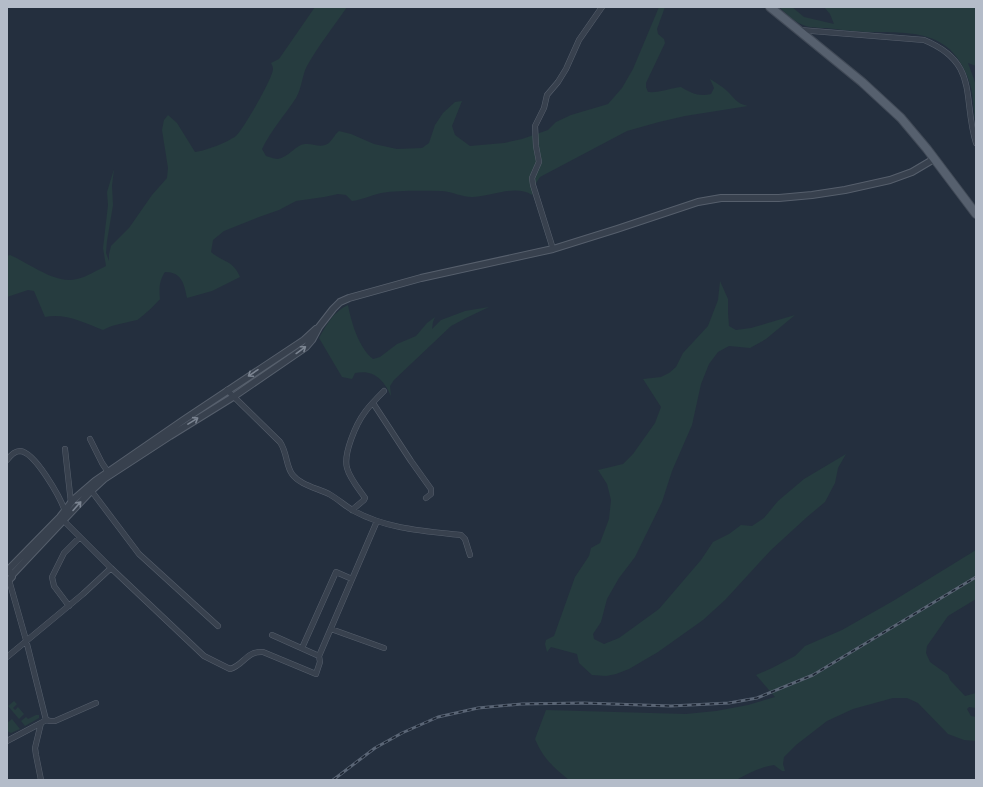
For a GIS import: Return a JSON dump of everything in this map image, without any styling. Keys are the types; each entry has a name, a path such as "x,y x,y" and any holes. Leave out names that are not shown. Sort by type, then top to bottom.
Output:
{"main road":[{"path":"770,7 886,103 901,118 976,214"}],"street":[{"path":"553,249 533,185 532,178 539,162 536,146 535,126 544,108 547,94 558,82 566,69 578,40 602,7"},
{"path":"797,30 924,40 938,46 957,64 963,73 968,92 970,114 976,143"},
{"path":"62,519 65,511 71,503 104,479 233,397 306,348 330,312 340,302 349,298 421,278 553,249 698,202 721,198 779,198 812,196 868,186 912,172 934,159"},
{"path":"46,720 9,577 90,489 108,472 227,390 304,340 319,327"},
{"path":"236,384 241,391"},
{"path":"227,390 280,442 284,448 292,475 302,482 333,497 352,510 377,521 407,529 461,535 465,539 470,555"},
{"path":"352,510 364,500 364,498 346,464 351,442 358,423 365,412 384,391"},
{"path":"373,403 431,489 431,494 426,498"},
{"path":"90,439 108,472"},
{"path":"65,449 71,503"},
{"path":"7,460 18,451 22,451 36,462 55,488 65,511"},
{"path":"90,489 139,554 218,626"},
{"path":"62,519 111,568 204,656 230,669 234,668 246,657 259,652 268,654 316,674 320,662 319,656 377,521"},
{"path":"69,606 54,586 52,577 64,554 80,537"},
{"path":"7,657 69,606 111,568"},
{"path":"302,648 336,572 352,579"},
{"path":"331,629 384,648"},
{"path":"272,635 319,656"},
{"path":"7,741 46,720 55,721 96,703"},
{"path":"41,723 35,748 41,780"}],"green space":[{"path":"315,7 347,7 311,59 305,70 300,90 296,98 262,149 266,156 278,159 282,158 301,145 326,145 339,131 351,134 374,144 397,149 422,148 429,143 435,125 443,113 455,102 462,101 452,126 455,135 470,146 504,143 522,139 548,130 556,122 571,115 608,104 622,88 633,69 659,7 665,7 657,29 658,34 664,39 665,43 646,83 648,92 657,92 681,87 695,94 711,94 714,88 710,79 725,89 738,102 748,106 685,116 627,131 540,177 536,183 532,195 525,192 511,191 472,197 442,191 404,191 381,193 352,201 346,195 338,194 296,201 279,210 224,231 213,240 211,252 234,267 240,277 212,291 187,298 185,288 179,277 175,274 165,272 160,285 160,299 148,311 137,320 115,325 103,330 60,316 45,317 34,291 28,290 7,297 7,256 10,255 60,279 77,279 106,266 103,248 108,205 107,192 114,169 112,186 113,205 106,253 109,261 111,246 129,228 152,195 167,178 168,168 162,130 164,120 168,115 177,123 195,152 216,146 236,136 251,115 263,93 272,74 273,67 271,63 279,59"},
{"path":"779,7 792,7 804,17 834,24 830,14 824,7 976,7 976,66 968,63 976,85 976,126 968,78 960,62 950,50 939,42 913,34 809,27 796,22"},
{"path":"720,281 728,299 729,326 736,330 751,328 795,315 766,339 750,348 729,346 718,352 709,364 701,384 692,425 672,471 662,502 635,557 619,578 607,599 601,622 593,634 594,639 604,644 619,638 659,609 701,560 713,542 729,534 741,525 752,526 764,518 778,501 804,479 846,454 838,468 835,483 825,502 771,550 725,600 703,620 658,652 629,669 606,676 592,675 579,663 577,654 551,647 547,652 545,644 546,640 554,636 575,577 589,556 591,548 600,543 609,519 611,500 607,484 598,470 623,464 633,454 655,423 661,407 643,379 661,377 676,367 683,353 708,326 718,300"},
{"path":"348,305 351,319 360,342 373,359 380,357 397,344 416,336 427,323 435,317 432,329 441,320 465,311 489,307 451,326 394,380 390,386 391,396 382,381 373,374 362,372 355,373 352,379 342,377 319,338 334,315"},
{"path":"976,550 976,599 948,616 927,646 926,653 930,662 948,675 950,680 965,696 976,693 976,708 969,707 967,709 971,716 976,717 976,741 964,740 948,734 918,703 907,698 893,698 853,709 827,721 796,745 784,757 783,764 785,771 782,771 774,765 764,767 736,780 569,780 549,762 541,752 535,739 546,710 686,714 716,711 748,705 775,697 756,675 795,656 805,646 842,630 893,601"},
{"path":"14,701 17,704 13,708 15,710 18,707 24,714 19,719 8,706"},
{"path":"39,715 39,718 25,726 21,721 26,717 28,719"},
{"path":"12,719 20,729 11,733 7,731 7,723"}],"railway":[{"path":"333,780 375,748 402,733 438,717 478,708 522,704 583,703 671,706 729,703 757,698 813,675 976,577"}]}
